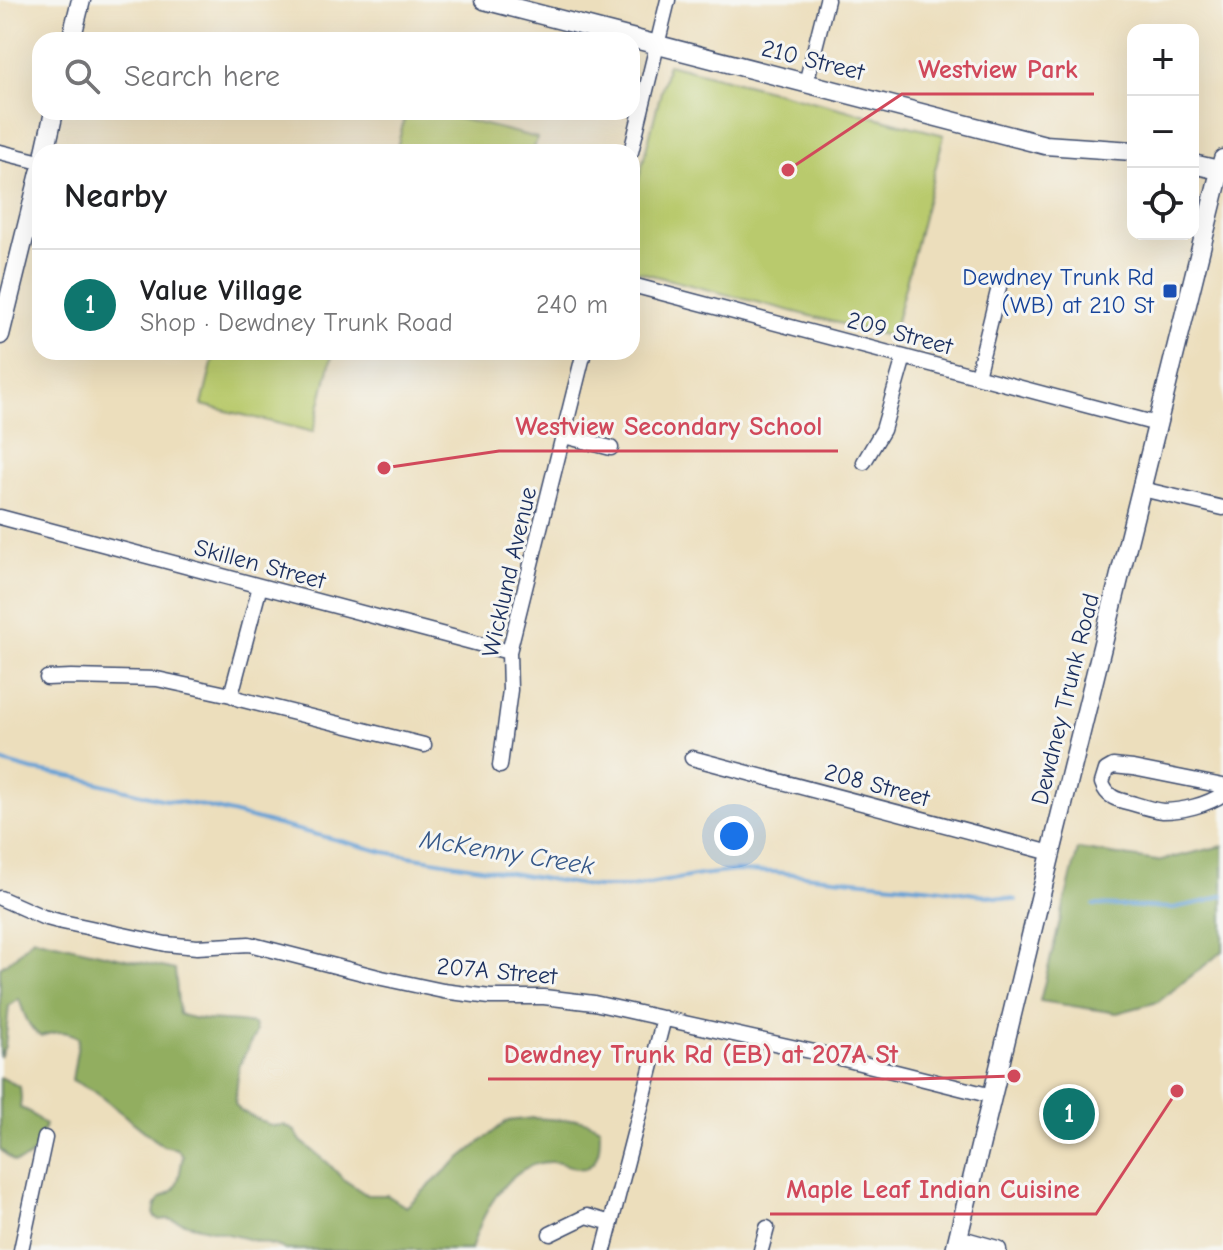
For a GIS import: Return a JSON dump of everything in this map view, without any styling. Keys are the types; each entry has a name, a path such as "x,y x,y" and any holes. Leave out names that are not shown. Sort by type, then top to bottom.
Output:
{"main road":[{"path":"73,32 81,0"},
{"name":"210 Street","path":"484,0 606,32"},
{"name":"210 Street","path":"640,41 1045,145 1127,151"},
{"path":"47,144 52,120"},
{"path":"1199,165 1222,167"},
{"name":"Dewdney Trunk Road","path":"956,1245 1222,167"},
{"path":"0,335 32,205"},
{"path":"956,1245 997,1250"}],"street":[{"path":"640,113 668,0"},
{"path":"806,83 827,0"},
{"path":"633,144 638,120"},
{"path":"0,152 32,160"},
{"name":"209 Street","path":"640,287 1157,424"},
{"path":"977,376 999,287"},
{"path":"864,462 883,430 904,357"},
{"name":"Wicklund Avenue","path":"500,766 510,690 509,652 582,360"},
{"path":"564,436 611,448"},
{"path":"1142,489 1223,508"},
{"name":"Skillen Street","path":"0,517 509,652"},
{"path":"231,695 260,586"},
{"path":"47,678 157,679 424,745"},
{"name":"208 Street","path":"692,758 1051,853"},
{"path":"1223,786 1113,766 1106,770 1102,783 1109,795 1116,799 1162,811 1192,807 1213,801 1223,794"},
{"name":"207A Street","path":"0,898 43,917 166,944 197,947 249,944 443,991 607,1005 992,1096"},
{"path":"604,1250 664,1018"},
{"path":"21,1250 45,1138"},
{"path":"550,1234 587,1216 611,1223"},
{"path":"761,1250 767,1228"}],"green space":[{"path":"668,64 944,135 892,337 640,272 640,174"},
{"path":"404,120 465,120 537,138 535,144 398,144"},
{"path":"213,360 331,360 313,432 202,405"},
{"path":"1223,846 1223,951 1158,1002 1117,1013 1040,1001 1078,849 1157,861"},
{"path":"33,938 175,970 179,1014 197,1019 254,1024 256,1032 239,1066 235,1104 241,1111 272,1126 284,1125 295,1131 301,1141 343,1179 367,1195 387,1195 406,1207 507,1121 534,1118 588,1122 600,1128 597,1156 586,1168 550,1162 535,1164 521,1171 498,1193 489,1207 471,1250 285,1250 168,1219 159,1220 154,1216 155,1207 160,1198 177,1184 183,1156 177,1149 163,1146 95,1092 72,1080 79,1038 60,1032 40,1036 29,1024 19,999 9,1006 5,1046 0,1057 0,967"},
{"path":"0,1077 20,1087 20,1108 45,1125 33,1154 14,1162 0,1149"}],"waterway":[{"name":"McKenny Creek","path":"0,761 161,799 204,806 384,852 595,887 632,887 736,871 774,872 934,888 1016,900"},
{"name":"McKenny Creek","path":"1094,905 1173,908 1223,895"}],"place":[{"name":"Westview Park","path":"788,170"},
{"name":"Dewdney Trunk Rd (WB) at 210 St","path":"1170,291"},
{"name":"Westview Secondary School","path":"384,468"},
{"name":"Dewdney Trunk Rd (EB) at 207A St","path":"1014,1076"},
{"name":"Maple Leaf Indian Cuisine","path":"1177,1091"},
{"name":"Value Village","path":"1069,1114"}]}
